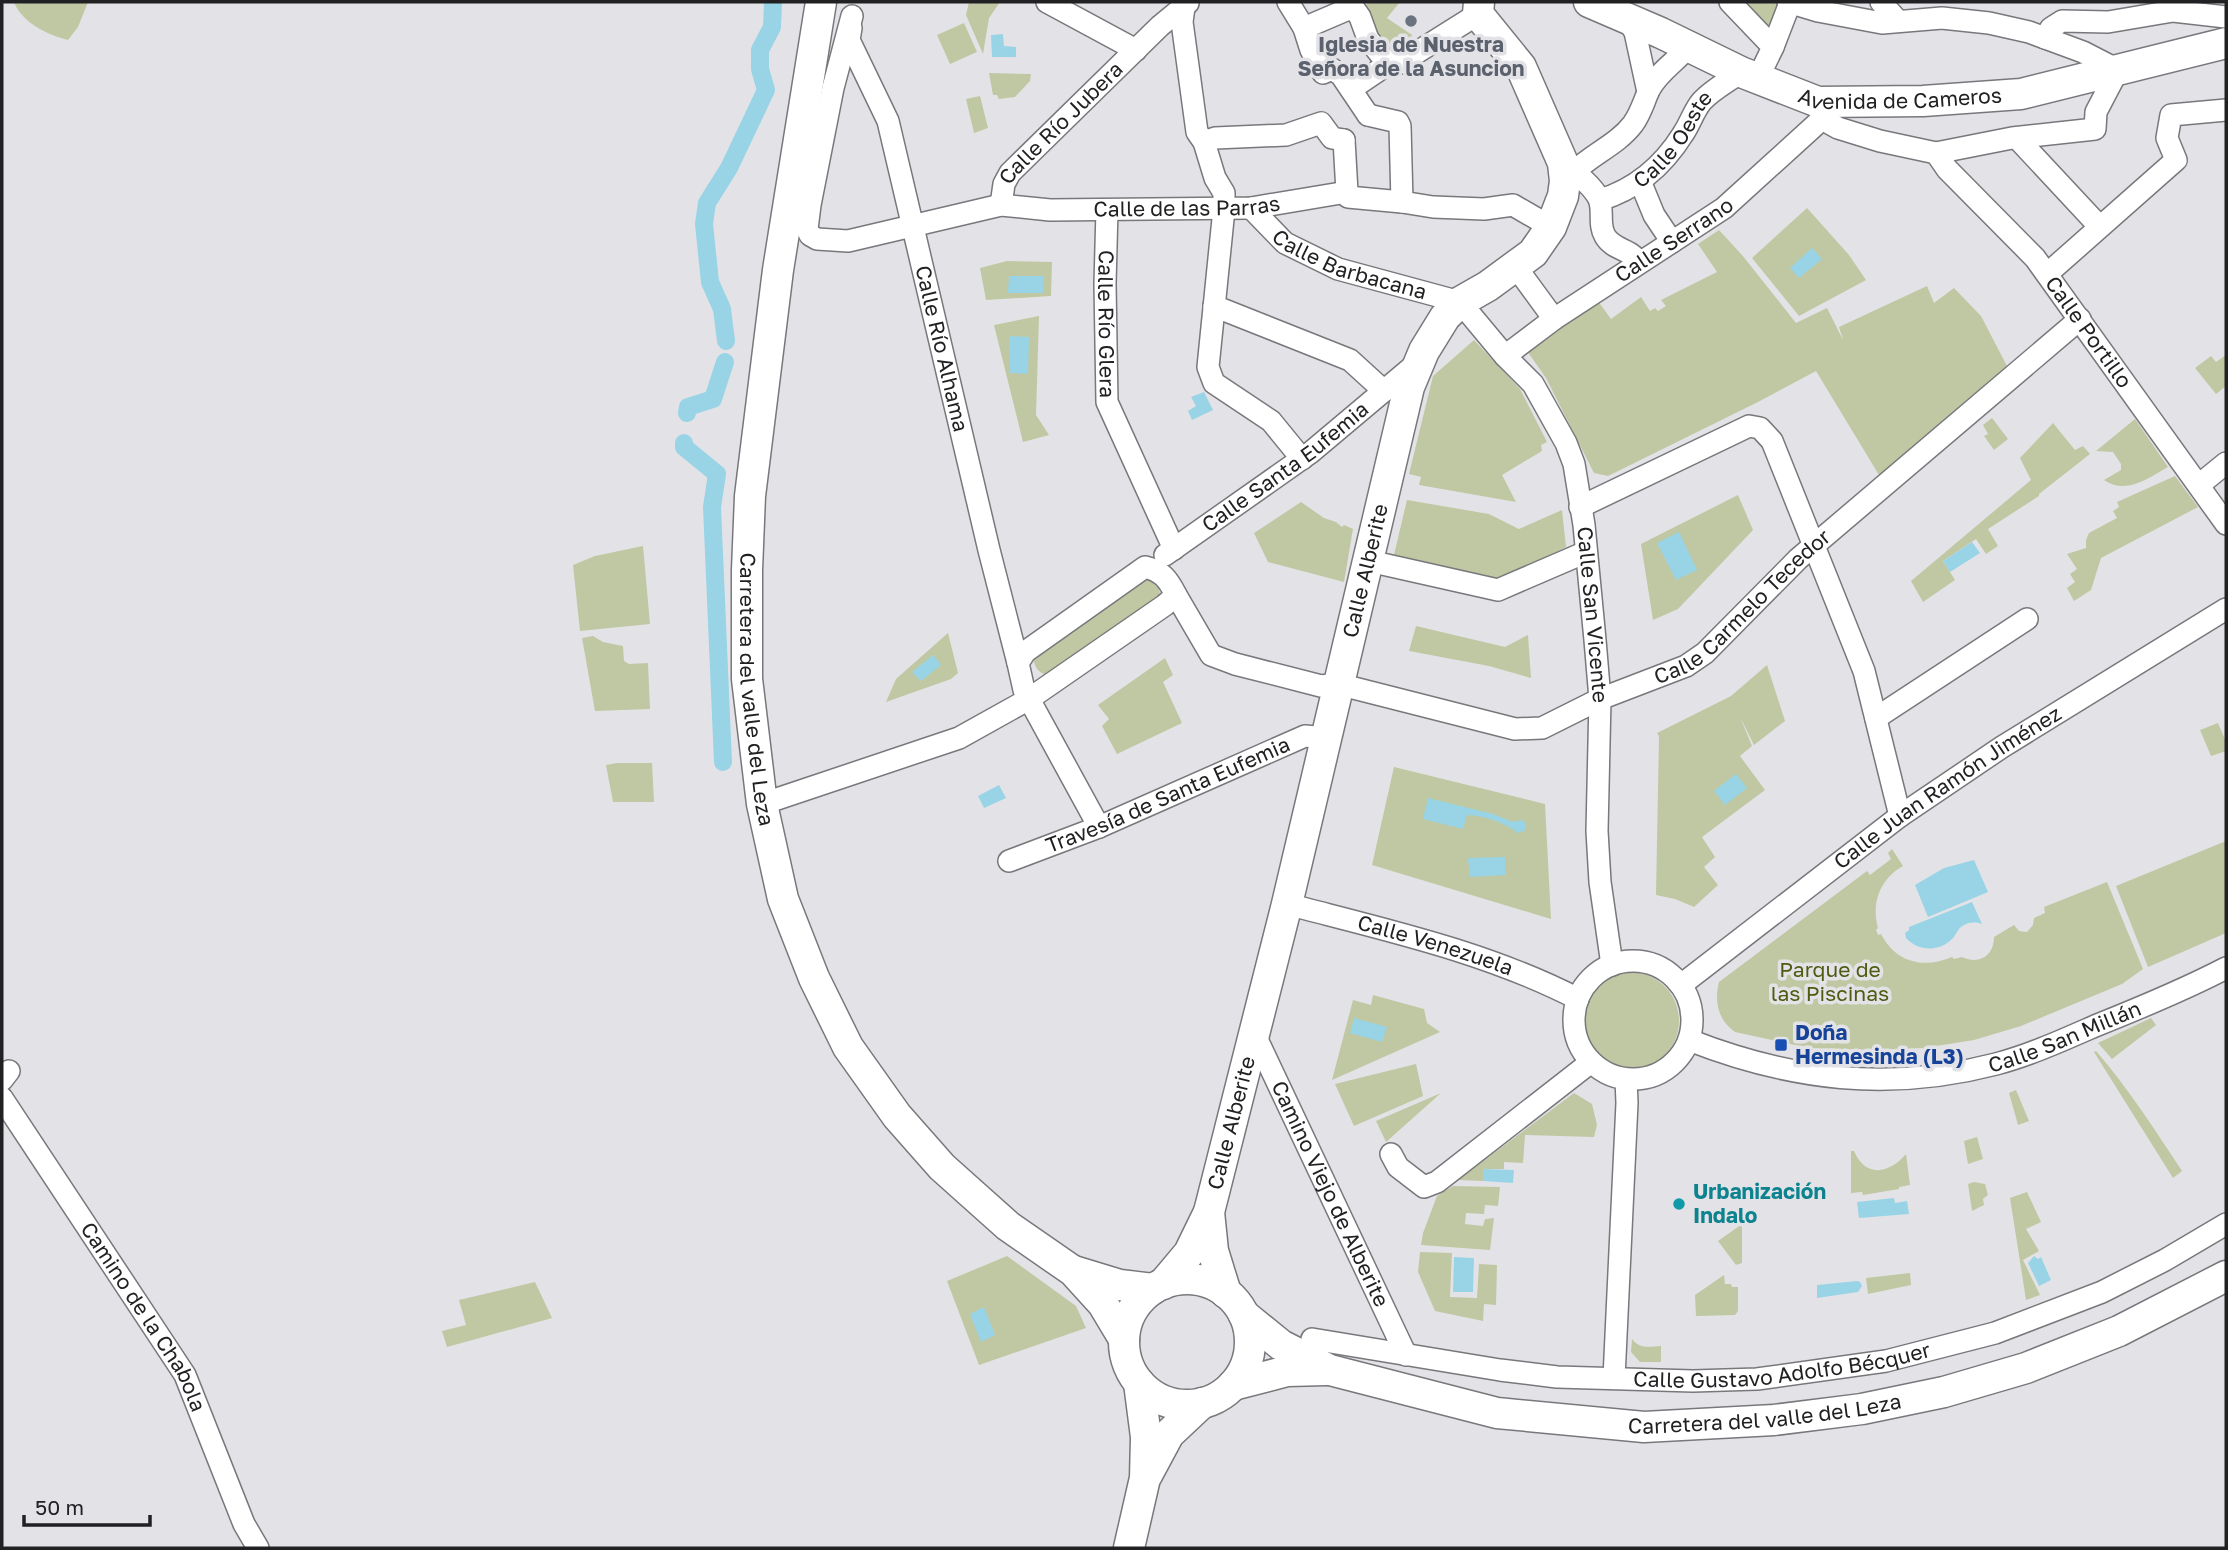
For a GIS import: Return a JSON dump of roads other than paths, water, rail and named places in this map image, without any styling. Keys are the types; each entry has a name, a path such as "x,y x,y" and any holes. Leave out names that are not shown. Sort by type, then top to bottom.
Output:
{"main road":[{"name":"Carretera del valle del Leza","path":"821,2 778,270 750,496 747,679 762,804 783,899 814,978 848,1047 897,1116 942,1167 1008,1226 1073,1271 1103,1304 1124,1339"},
{"name":"Calle Alberite","path":"1158,1287 1189,1253 1209,1212 1287,904 1409,387 1420,361 1445,317 1460,302 1516,267 1532,253 1551,227 1563,196 1568,167 1521,67 1478,8"},
{"name":"Avenida de Cameros","path":"1614,9 1820,110 2021,94 2098,59 2226,43"},
{"name":"Calle Alberite","path":"1209,1212 1213,1251 1235,1304"},
{"name":"Carretera del valle del Leza","path":"2186,1296 2226,1269"},
{"name":"Carretera del valle del Leza","path":"1073,1271 1120,1285 1158,1287"},
{"name":"Carretera del valle del Leza","path":"1235,1304 1281,1345 1330,1370 1497,1413 1644,1427 1774,1420 1861,1409 1932,1395 2026,1368 2119,1331 2226,1276"},
{"path":"1189,1279 1202,1281 1235,1304 1248,1329 1249,1352 1233,1385 1219,1396 1202,1403 1185,1405 1152,1395 1139,1383 1130,1370 1124,1339 1126,1325 1141,1299 1158,1287 1189,1279"},
{"name":"Carretera del valle del Leza","path":"1233,1385 1287,1371 1330,1370"},
{"path":"1129,1548 1145,1478 1146,1437 1139,1383"},
{"path":"1145,1478 1169,1434 1202,1403"}],"street":[{"path":"1047,2 1136,50"},
{"path":"1288,2 1304,28 1311,50 1323,73 1332,69 1341,75 1368,115 1398,122 1402,202"},
{"path":"1730,2 1773,47"},
{"path":"1881,2 1898,21"},
{"path":"1750,75 1773,47 1796,3 1882,23 1942,18 1989,23 2068,55 2098,59 2095,129 2017,138 1936,153 1880,141 1839,128 1820,110"},
{"path":"1187,4 1182,22 1197,132 1204,142 1215,178 1224,193 1209,367 1214,383 1271,421 1302,459"},
{"name":"Calle Río Jubera","path":"1001,205 1004,184 1010,173 1160,26 1187,4"},
{"path":"1304,28 1355,4 1368,39 1388,64"},
{"path":"1351,89 1388,64 1400,62 1478,8"},
{"name":"Calle Río Alhama","path":"853,9 849,40 888,121 1019,670"},
{"name":"Calle de las Parras","path":"853,9 833,89 810,205 807,229 810,235 817,239 848,241 1001,205 1051,211 1251,208 1347,192 1348,197 1433,207 1484,209 1513,205 1551,227"},
{"path":"1614,9 1635,32 1648,99 1632,125 1612,144 1568,167 1600,200 1601,226 1606,238 1614,246 1635,256 1639,262"},
{"path":"2043,44 2051,28 2063,21 2108,22 2173,10 2226,17"},
{"path":"1648,92 1661,74 1689,46"},
{"name":"Calle Oeste","path":"1600,200 1618,194 1640,181 1667,157 1702,101 1750,75"},
{"name":"Calle Serrano","path":"1505,356 1554,319 1724,208 1820,110"},
{"path":"2047,274 2176,160 2167,138 2171,115 2226,110"},
{"path":"1347,192 1344,140 1363,126 1368,115"},
{"path":"1204,142 1215,138 1286,135 1321,123 1332,138 1344,140"},
{"path":"2017,138 2099,226"},
{"name":"Calle Portillo","path":"1936,153 1947,169 2035,258 2226,524"},
{"path":"1640,181 1654,215 1672,242"},
{"name":"Calle Barbacana","path":"1251,208 1285,243 1338,269 1460,302"},
{"name":"Calle Río Glera","path":"1107,210 1107,402 1170,552 1163,567 1172,587"},
{"path":"1516,267 1554,319"},
{"name":"Calle San Vicente","path":"1460,302 1505,356 1533,384 1566,443 1574,464 1584,525 1600,699 1598,844 1600,882 1612,965"},
{"path":"1214,306 1350,360 1384,391"},
{"name":"Calle Carmelo Tecedor","path":"1172,587 1212,655 1235,664 1321,686 1338,684 1515,729 1542,728 1600,699 1686,666 1705,653 1798,559 2080,319"},
{"name":"Calle Santa Eufemia","path":"1019,670 1025,652 1031,647 1302,459 1420,361"},
{"path":"1580,507 1749,426 1760,428 1772,441 1864,671 1900,816"},
{"path":"2199,485 2226,463"},
{"path":"1369,561 1498,590 1586,552"},
{"path":"762,804 959,738 1029,699 1165,605 1172,587 1157,570 1145,567"},
{"name":"Calle Juan Ramón Jiménez","path":"1681,985 1900,816 2002,747 2226,609"},
{"path":"1876,718 2027,619"},
{"path":"1019,670 1028,685 1039,687 1056,681"},
{"path":"1019,670 1029,699 1099,827"},
{"name":"Travesía de Santa Eufemia","path":"1009,861 1099,827 1305,736 1326,738"},
{"name":"Calle Venezuela","path":"1287,904 1448,947 1520,972 1578,999"},
{"path":"1629,961 1649,963 1667,971 1681,985 1690,1002 1693,1021 1689,1040 1679,1058 1664,1071 1646,1078 1626,1079 1607,1073 1591,1062 1581,1048 1575,1032 1574,1015 1578,999 1586,985 1597,974 1612,965 1629,961"},
{"name":"Calle San Millán","path":"1689,1040 1723,1054 1792,1072 1875,1080 1951,1074 2044,1048 2182,990 2226,968"},
{"name":"Camino Viejo de Alberite","path":"1254,1033 1406,1355"},
{"path":"1391,1154 1398,1167 1424,1187 1437,1182 1591,1062"},
{"path":"1614,1378 1626,1079"},
{"name":"Camino de la Chabola","path":"2,1098 186,1375 244,1524 258,1548"},
{"name":"Calle Gustavo Adolfo Bécquer","path":"1312,1339 1557,1377 1693,1381 1757,1378 1886,1361 1995,1333 2102,1292 2165,1260 2226,1224"}],"water":[{"path":"1003,34 1004,46 1016,47 1016,57 992,57 991,35"},
{"path":"1812,248 1822,259 1799,278 1790,268"},
{"path":"1009,276 1044,276 1043,293 1008,293"},
{"path":"1009,336 1029,337 1028,374 1010,373"},
{"path":"1204,392 1213,410 1192,420 1188,411 1196,406 1191,397"},
{"path":"1679,532 1697,570 1676,580 1657,543"},
{"path":"1972,542 1980,553 1950,572 1943,561"},
{"path":"933,655 941,665 921,681 912,672"},
{"path":"1736,774 1747,788 1725,805 1714,791"},
{"path":"999,785 1006,798 984,808 978,796"},
{"path":"1428,798 1493,814 1513,822 1521,820 1526,823 1526,830 1518,833 1488,818 1467,815 1463,829 1423,819"},
{"path":"1505,857 1506,875 1470,877 1468,858"},
{"path":"1974,860 1988,892 1928,917 1915,885 1944,868"},
{"path":"1972,902 1982,924 1964,925 1948,943 1936,948 1923,948 1906,938 1905,933 1909,927"},
{"path":"1354,1018 1387,1027 1382,1042 1350,1033"},
{"path":"1483,1169 1514,1170 1513,1183 1483,1181"},
{"path":"1894,1198 1895,1203 1907,1201 1909,1214 1859,1218 1857,1202"},
{"path":"2034,1256 2038,1259 2041,1257 2051,1280 2039,1286 2028,1263"},
{"path":"1454,1257 1474,1258 1473,1292 1453,1292"},
{"path":"1857,1281 1862,1286 1858,1292 1817,1298 1817,1285"},
{"path":"984,1307 995,1335 981,1342 970,1314"}],"waterway":[{"path":"726,341 722,309 710,282 704,224 707,203 729,168 766,90 760,69 760,50 772,27 773,2"},
{"path":"687,413 688,407 713,399 725,362"},
{"path":"684,443 684,447 717,474 712,507 723,762"}],"place":[{"name":"Iglesia de Nuestra Señora de la Asuncion","path":"1411,21"},
{"name":"Doña Hermesinda (L3)","path":"1781,1045"},
{"name":"Urbanización Indalo","path":"1679,1204"}],"park label":[{"name":"Parque de las Piscinas","path":"1830,982"}]}
